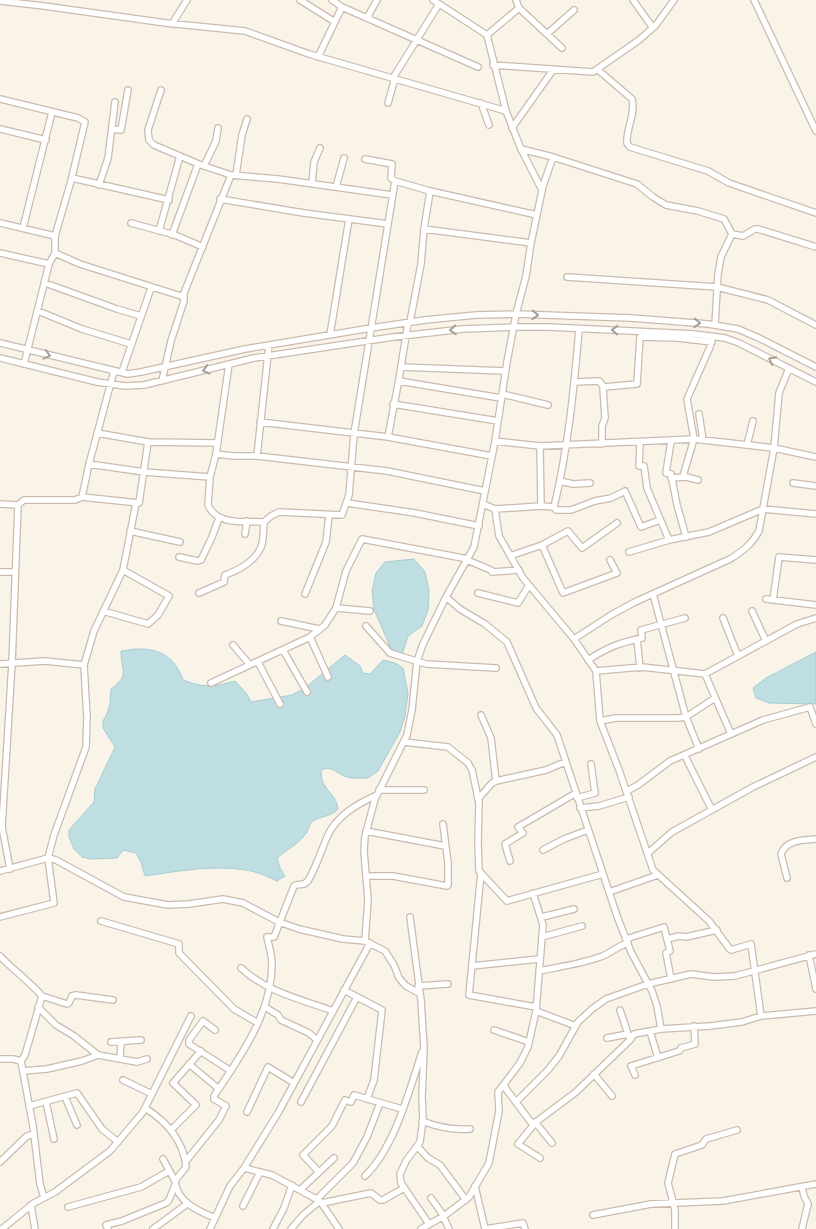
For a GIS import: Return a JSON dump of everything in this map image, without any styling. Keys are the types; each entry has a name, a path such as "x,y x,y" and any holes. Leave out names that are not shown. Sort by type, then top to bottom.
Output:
{"street":[{"path":"172,24 187,0"},
{"path":"300,0 335,22"},
{"path":"332,0 342,7 478,67"},
{"path":"367,18 377,0"},
{"path":"433,0 487,35 493,65 512,128 520,149 542,190"},
{"path":"516,0 519,8 562,48"},
{"path":"633,0 653,28"},
{"path":"493,65 593,72 653,28 674,0"},
{"path":"754,0 814,121 816,131"},
{"path":"0,2 172,24 245,31 318,57 506,111"},
{"path":"388,103 394,78 439,4"},
{"path":"318,57 342,7"},
{"path":"487,35 519,8"},
{"path":"547,34 574,10"},
{"path":"597,69 632,99 633,108 626,138 630,147 708,172 729,183 816,213"},
{"path":"512,128 553,70"},
{"path":"112,129 121,130 128,90"},
{"path":"162,90 148,130 149,140 154,145 201,165 233,175 392,195"},
{"path":"0,99 78,118 85,122 72,178 55,236 55,252 50,264 24,364"},
{"path":"99,185 108,158 115,102"},
{"path":"481,103 489,125"},
{"path":"23,228 52,112"},
{"path":"162,381 184,293 220,199 233,175 247,119"},
{"path":"172,234 201,165 216,140 218,128"},
{"path":"0,129 46,140"},
{"path":"312,184 314,162 320,148"},
{"path":"520,149 553,157 637,184 666,205 698,211 724,219 732,234"},
{"path":"159,231 180,156"},
{"path":"210,1229 230,1186 244,1168 278,1113 368,942 368,900 364,851 366,831 378,792 404,742 412,710 417,661 423,644 446,597 474,547 495,441 505,371 516,314 526,276 530,243 542,190 553,157"},
{"path":"336,187 344,158"},
{"path":"365,159 392,164 391,178 395,181 430,192 537,215"},
{"path":"72,178 169,200"},
{"path":"199,593 224,582 226,575 242,568 258,551 262,543 264,522 271,516 279,512 342,515 347,503 354,434 395,181"},
{"path":"388,437 399,381 405,335 421,264 430,192"},
{"path":"220,199 388,224"},
{"path":"330,335 349,219"},
{"path":"0,222 55,236"},
{"path":"131,223 172,234 203,247"},
{"path":"424,229 530,243"},
{"path":"732,234 743,236 754,229 758,229 816,247"},
{"path":"715,325 721,257 732,234"},
{"path":"55,252 80,264 184,298"},
{"path":"0,253 50,264"},
{"path":"568,277 717,288 768,300 816,325"},
{"path":"45,283 141,316"},
{"path":"122,372 151,288"},
{"path":"38,311 82,329 131,344"},
{"path":"0,343 128,374 371,328 476,315 516,314 631,318 715,325 738,329 816,366"},
{"path":"0,358 110,384 144,386 268,356 435,331 514,327 694,334 712,339"},
{"path":"554,508 575,382 579,329"},
{"path":"603,386 637,384 640,337 712,339 739,343 816,382"},
{"path":"683,476 694,439 688,399 712,339"},
{"path":"297,341 297,353"},
{"path":"257,456 269,346"},
{"path":"229,364 218,443 210,477 208,505 209,509 219,518 264,522"},
{"path":"401,367 505,371"},
{"path":"574,639 611,614 717,566 746,548 753,541 759,531 774,448 779,393 789,368"},
{"path":"82,497 114,371"},
{"path":"399,381 502,396 548,406"},
{"path":"575,382 599,381 603,386 605,418 602,426 602,444"},
{"path":"393,404 498,421"},
{"path":"699,414 703,440"},
{"path":"747,445 753,421"},
{"path":"260,422 388,437 492,456"},
{"path":"97,434 148,442 218,443"},
{"path":"495,441 540,446 640,443 694,439 774,448 816,457"},
{"path":"671,441 666,472 671,474 686,537"},
{"path":"0,917 54,903 48,858 54,835 86,747 87,718 84,665 94,631 123,570 136,502 138,503 148,442"},
{"path":"640,443 639,466 644,466 647,488 670,540"},
{"path":"540,446 541,506"},
{"path":"216,454 257,456 387,471 485,491"},
{"path":"89,464 144,472 210,477"},
{"path":"672,478 683,476 698,480"},
{"path":"560,481 573,484 590,483"},
{"path":"793,483 816,486"},
{"path":"483,504 495,508 541,506 556,510 571,510 595,500 611,498 625,491 641,528 660,520"},
{"path":"0,504 18,505 24,500 75,500 82,497 136,502"},
{"path":"347,503 415,513 478,526"},
{"path":"10,869 2,827 12,663 18,505"},
{"path":"495,508 499,536 510,556 529,585 574,639 596,671 600,721 628,794 653,870 717,930 731,950 750,944 761,1016"},
{"path":"629,552 670,540 709,532 763,509 816,514"},
{"path":"305,594 326,542 329,515"},
{"path":"179,556 198,561 201,560 219,518"},
{"path":"245,534 247,521"},
{"path":"510,556 542,545 568,532 582,548 617,524"},
{"path":"130,531 180,542"},
{"path":"212,683 310,637 325,626 336,608 346,571 362,539 467,559 492,572 519,570"},
{"path":"542,545 563,593 617,573 610,560"},
{"path":"773,600 779,557 816,560"},
{"path":"103,611 148,624 158,615 169,596 123,570"},
{"path":"0,572 15,572"},
{"path":"478,594 518,603 529,585"},
{"path":"654,594 686,717 699,749"},
{"path":"446,597 507,642 536,708 557,735 580,808 627,941 657,1006 661,1029"},
{"path":"766,599 816,605"},
{"path":"336,608 370,611"},
{"path":"752,611 766,641"},
{"path":"588,660 608,647 627,640 642,638 641,630 684,618"},
{"path":"723,618 738,656"},
{"path":"596,671 640,668 705,674 797,624 816,618"},
{"path":"281,621 319,630"},
{"path":"366,626 387,651 426,664 496,668"},
{"path":"310,637 328,677"},
{"path":"637,639 640,668"},
{"path":"233,645 250,665"},
{"path":"283,650 307,692"},
{"path":"0,664 45,662 84,665"},
{"path":"258,662 280,704"},
{"path":"705,674 732,734"},
{"path":"600,721 616,718 670,719 686,717 715,698"},
{"path":"580,808 599,806 628,794 670,761 763,720 810,707 816,724"},
{"path":"481,715 492,738 496,781"},
{"path":"404,742 448,747 463,758 472,770 478,799 479,870 508,901 603,874"},
{"path":"685,756 712,810"},
{"path":"648,853 672,832 753,787 816,757"},
{"path":"478,799 496,781 549,770 565,762"},
{"path":"510,861 504,844 523,833 518,827 576,795 595,793 591,764"},
{"path":"186,1161 219,1120 226,1106 214,1099 214,1096 231,1071 265,1007 272,962 267,937 274,936 294,886 304,884 311,876 326,838 344,814 378,792 424,790"},
{"path":"366,876 393,876 447,886 449,874 443,824"},
{"path":"542,850 588,830"},
{"path":"366,831 445,846"},
{"path":"787,878 781,854 782,850 791,842 816,839"},
{"path":"0,871 48,858 56,860 124,897 168,905 223,899 244,903 279,922 300,929 343,939 368,942 385,951 394,964 399,978 406,986 419,994"},
{"path":"481,873 469,995 536,1009 576,1026"},
{"path":"609,892 658,875"},
{"path":"421,1229 444,1216 466,1200 489,1163 499,1111 498,1092 520,1063 529,1042 536,1009 542,917 533,893"},
{"path":"542,917 574,910"},
{"path":"410,917 424,1048 422,1122 420,1142 406,1161 400,1174 401,1183 429,1224"},
{"path":"102,921 179,944 178,953 234,1008 258,1023"},
{"path":"542,937 582,926"},
{"path":"539,971 582,963 600,957 614,947 664,927 670,951 666,953 671,979"},
{"path":"667,939 717,930"},
{"path":"516,1102 548,1070 559,1056 576,1026 592,1009 606,1000 648,984 691,974 714,977 735,976 813,955 816,989"},
{"path":"0,956 42,996 67,1004 72,996 76,995 113,1000"},
{"path":"472,966 524,959 539,959"},
{"path":"241,968 269,989 333,1011"},
{"path":"418,986 448,984"},
{"path":"344,990 382,1010 374,1080 367,1099"},
{"path":"42,996 25,1055 21,1061 30,1106 40,1184 44,1198"},
{"path":"301,1102 357,997"},
{"path":"38,1007 56,1025 74,1036 98,1055"},
{"path":"265,1007 278,1015 280,1020 309,1033 318,1040"},
{"path":"620,1010 629,1037"},
{"path":"540,1158 518,1144 534,1124 576,1092 634,1034 661,1029 734,1023 761,1016 816,1010"},
{"path":"2,1229 31,1205 55,1192 110,1152 145,1108 191,1016"},
{"path":"215,1030 204,1021 189,1040 189,1044 231,1071"},
{"path":"635,1075 631,1066 695,1044 694,1026"},
{"path":"494,1030 529,1042"},
{"path":"650,1031 658,1058"},
{"path":"607,1038 629,1037"},
{"path":"111,1042 120,1043 141,1040"},
{"path":"120,1043 120,1058"},
{"path":"365,1176 377,1164 397,1124 424,1048"},
{"path":"171,1130 196,1105 173,1084 201,1051"},
{"path":"23,1071 47,1069 82,1061 98,1055 138,1062 147,1059"},
{"path":"0,1058 21,1061"},
{"path":"189,1064 219,1089"},
{"path":"246,1112 268,1067 294,1083"},
{"path":"594,1074 612,1096"},
{"path":"123,1080 152,1094"},
{"path":"504,1084 516,1102 552,1143"},
{"path":"30,1106 77,1093 102,1129 118,1142"},
{"path":"319,1172 303,1155 332,1126 345,1100 351,1102 354,1095 402,1109"},
{"path":"65,1096 77,1126"},
{"path":"46,1102 54,1139"},
{"path":"291,1229 303,1215 320,1201 353,1163 367,1137 380,1103"},
{"path":"108,1229 106,1225 122,1221 169,1200 175,1183 186,1167 181,1147 171,1130 159,1117 145,1108"},
{"path":"422,1122 442,1127 470,1129"},
{"path":"675,1229 673,1202 668,1183 674,1154 702,1146 706,1139 737,1130"},
{"path":"0,1162 27,1136 34,1134"},
{"path":"417,1146 428,1158 440,1165 466,1200"},
{"path":"300,1190 334,1158"},
{"path":"163,1159 187,1204 215,1218"},
{"path":"244,1168 272,1175 320,1201 340,1229"},
{"path":"68,1208 142,1187 169,1171"},
{"path":"243,1206 260,1172"},
{"path":"593,1215 651,1204 722,1201 816,1184"},
{"path":"272,1229 284,1208 292,1185"},
{"path":"475,1186 485,1229 523,1223 525,1229"},
{"path":"802,1187 808,1204 802,1229"},
{"path":"320,1201 371,1193 380,1200 383,1200 404,1188"},
{"path":"432,1198 444,1216 449,1229"},
{"path":"153,1229 187,1204"},
{"path":"31,1205 35,1229"}],"water":[{"path":"414,559 425,572 429,591 428,610 422,626 408,636 402,655 391,649 374,609 372,591 376,573 385,562"},
{"path":"135,649 159,652 176,665 183,680 190,683 209,686 235,681 251,702 292,695 305,688 345,655 360,666 363,673 370,674 383,660 395,663 403,668 408,693 405,716 400,732 378,771 368,778 350,778 331,769 321,770 323,783 334,798 338,809 332,814 311,822 309,829 302,839 277,858 285,876 277,881 251,871 225,868 198,869 145,876 136,853 123,850 117,858 90,859 82,857 74,849 69,837 69,830 94,802 95,789 115,747 103,728 103,721 110,704 111,689 123,676 121,651"},
{"path":"816,652 816,704 769,703 756,698 753,688 766,678"}]}
